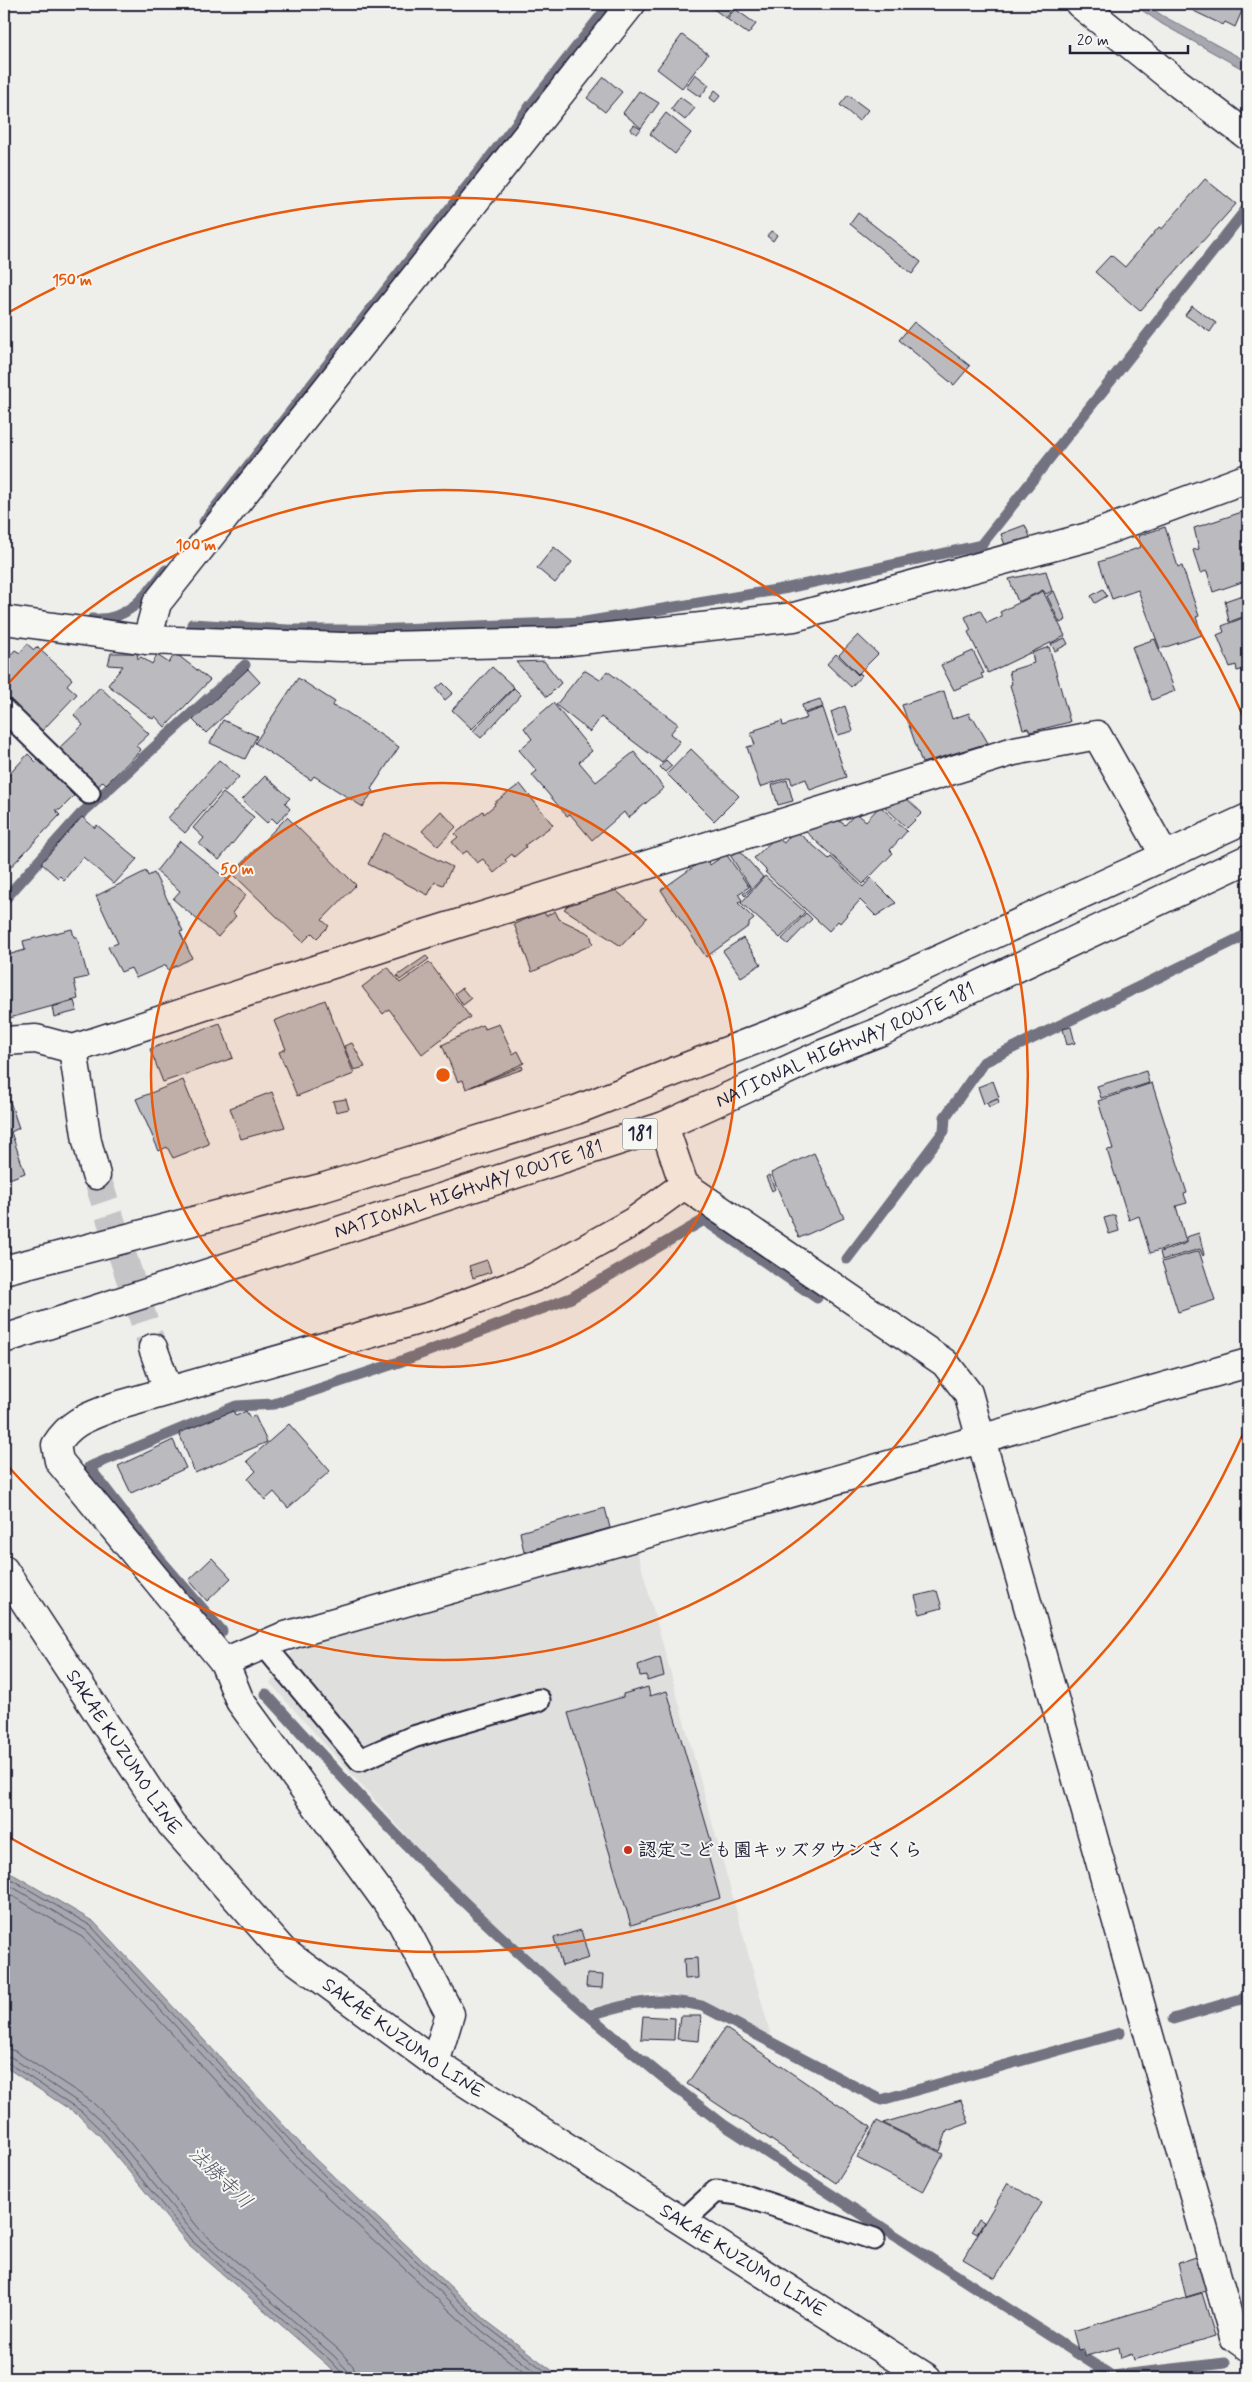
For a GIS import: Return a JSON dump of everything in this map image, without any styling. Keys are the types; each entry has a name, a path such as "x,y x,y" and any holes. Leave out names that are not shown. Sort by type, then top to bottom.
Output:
{"main road":[{"path":"146,640 158,603 631,4"},
{"path":"1080,4 1179,84 1248,136"},
{"path":"4,620 146,640 342,647 561,642 794,617 1088,537 1248,478"},
{"path":"4,1041 36,1039 73,1049 415,937 1014,751 1097,735 1165,856"},
{"name":"NATIONAL HIGHWAY ROUTE 181","path":"4,1270 324,1187 576,1110 809,1019 1248,818"},
{"name":"NATIONAL HIGHWAY ROUTE 181","path":"4,1339 664,1126 820,1055 884,1030 1248,859"},
{"path":"73,1049 87,1141 96,1175"},
{"path":"664,1126 684,1185 945,1363 968,1393 1234,2337 1248,2347"},
{"path":"435,2063 450,2014 402,1923 240,1701 224,1662 59,1461 56,1445 62,1434 75,1422 114,1407 432,1316 535,1277 633,1222 684,1185"},
{"path":"153,1348 168,1390"},
{"path":"224,1662 282,1637 1248,1363"},
{"name":"SAKAE KUZUMO LINE","path":"4,1570 171,1824 283,1951 435,2063 926,2378"}],"lane":[{"path":"4,710 89,793"},
{"path":"264,1645 360,1760 413,1737 539,1700"},
{"path":"682,2222 716,2191 739,2194 874,2239"}],"shaded area":[{"path":"636,1547 771,2036 702,2000 675,1995 652,1993 591,2008 549,1976 439,1872 270,1683 298,1644"}],"water":[{"path":"1133,4 1145,4 1163,16 1248,62 1248,72 1162,24"},
{"name":"法勝寺川","path":"4,1869 94,1922 314,2158 488,2322 562,2378 340,2378 188,2244 100,2136 78,2115 4,2066"}],"building":[{"path":"709,4 731,4 735,7 726,18"},
{"path":"1179,4 1245,4 1235,27 1225,22 1223,25"},
{"path":"735,9 756,24 748,34 727,19"},
{"path":"682,35 708,54 682,88 657,69"},
{"path":"695,74 709,85 700,97 686,87"},
{"path":"604,77 622,92 605,112 587,98"},
{"path":"715,90 721,95 715,102 710,98"},
{"path":"639,91 659,103 641,128 623,113"},
{"path":"848,95 868,110 859,121 840,105"},
{"path":"680,97 695,108 685,120 671,109"},
{"path":"666,113 691,133 675,154 650,134"},
{"path":"634,125 641,129 637,134 630,130"},
{"path":"1205,179 1236,204 1140,311 1095,272 1111,255 1125,267 1159,227 1162,229"},
{"path":"858,213 921,262 912,274 850,224"},
{"path":"771,231 777,235 773,241 767,236"},
{"path":"1192,306 1216,323 1210,332 1185,315"},
{"path":"914,322 970,366 954,385 899,340"},
{"path":"1245,511 1248,522 1248,580 1213,592 1207,571 1200,573 1193,550 1199,549 1194,528"},
{"path":"1025,525 1031,539 1006,548 1001,534"},
{"path":"1165,527 1178,567 1182,566 1199,616 1196,617 1202,635 1160,649 1138,590 1112,599 1099,562 1141,547 1138,536"},
{"path":"554,547 572,562 555,583 537,568"},
{"path":"1046,571 1052,591 1046,594 1043,590 1018,602 1009,579"},
{"path":"1103,589 1107,596 1095,603 1091,596"},
{"path":"1043,591 1065,636 988,673 968,632 971,630 965,617 980,610 987,623 1002,616 1000,612"},
{"path":"1054,591 1066,620 1060,623 1047,596"},
{"path":"1248,593 1248,615 1229,622 1225,601"},
{"path":"1248,616 1248,668 1237,671 1236,665 1230,667 1217,635 1224,632 1222,626"},
{"path":"858,635 878,654 858,674 839,655"},
{"path":"1065,638 1068,644 1055,651 1051,644"},
{"path":"1155,639 1175,691 1152,700 1132,647"},
{"path":"27,644 34,650 37,647 72,679 67,685 77,694 39,734 4,699 4,662 15,650 20,653"},
{"path":"1049,647 1070,722 1030,732 1028,728 1023,729 1010,685 1012,684 1009,671 1034,663 1032,653"},
{"path":"973,651 984,673 981,674 983,678 954,690 941,665"},
{"path":"111,653 137,653 138,659 141,657 152,664 157,655 169,663 175,653 210,680 165,727 155,716 153,719 108,685 123,666 108,665"},
{"path":"836,654 858,675 860,673 862,675 851,687 827,664"},
{"path":"544,661 561,683 547,697 516,662"},
{"path":"492,667 514,687 472,729 452,710"},
{"path":"248,669 260,682 206,733 193,720"},
{"path":"584,670 600,680 607,671 678,724 670,734 680,741 662,763 601,717 590,732 556,705"},
{"path":"298,678 335,702 332,706 345,711 399,747 371,789 373,791 363,807 314,776 311,780 255,743"},
{"path":"443,683 453,693 445,700 436,689"},
{"path":"100,687 149,734 136,746 141,750 106,784 103,781 95,790 57,750 83,725 74,715"},
{"path":"514,688 521,695 481,738 473,731"},
{"path":"944,691 952,719 969,713 971,719 974,719 988,743 922,763 902,705"},
{"path":"820,699 823,707 804,713 802,705"},
{"path":"553,703 592,751 579,762 596,782 634,752 664,788 628,818 624,812 592,840 570,814 567,816 532,775 537,771 519,750 532,739 524,728"},
{"path":"845,706 853,731 838,735 831,712"},
{"path":"823,708 846,777 810,790 806,779 792,784 790,777 760,787 747,747 755,745 751,733 782,721 783,726 807,718 805,714"},
{"path":"223,720 257,736 245,759 210,743"},
{"path":"691,749 739,796 714,821 667,774"},
{"path":"28,754 36,762 40,758 72,788 69,791 74,796 60,810 55,810 60,815 4,874 4,780"},
{"path":"219,760 239,777 225,792 222,790 185,833 168,818"},
{"path":"666,760 672,766 665,772 660,767"},
{"path":"265,776 290,798 285,803 290,809 277,823 272,818 267,823 242,800"},
{"path":"787,780 793,801 778,805 772,785"},
{"path":"520,784 553,825 525,845 526,847 514,857 512,854 505,860 507,862 494,873 483,859 477,863 467,851 462,854 452,842 458,837 455,834 483,811 484,814 495,805 494,803"},
{"path":"223,793 254,817 219,860 199,844 204,838 193,828"},
{"path":"907,799 922,813 907,828 884,806"},
{"path":"880,806 907,831 890,850 893,853 863,884 803,829 828,820 831,822 835,818 845,825 856,813 866,821"},
{"path":"441,811 456,827 438,846 422,831"},
{"path":"82,817 95,828 97,825 137,859 114,884 83,857 64,880 60,876 58,878 41,863"},
{"path":"287,817 356,885 322,920 329,926 317,938 312,933 303,942 232,873"},
{"path":"795,830 829,859 831,857 863,887 871,878 896,903 876,916 860,900 840,923 838,921 829,931 765,872 767,871 754,858 776,837 784,843"},
{"path":"384,833 452,867 443,885 435,882 428,895 368,864"},
{"path":"180,841 246,895 232,913 236,916 218,937 173,899 180,891 156,871"},
{"path":"737,848 763,877 745,896 743,894 751,888 730,855"},
{"path":"726,854 749,887 738,894 742,900 738,903 754,919 749,923 749,926 706,957 661,890 706,858 710,865"},
{"path":"146,871 148,876 154,873 183,931 180,932 192,958 168,970 166,965 136,978 131,968 121,972 108,947 118,943 96,896"},
{"path":"765,876 805,912 780,938 741,903"},
{"path":"611,886 647,918 621,946 564,909 582,893"},
{"path":"555,911 559,919 590,934 593,944 532,972 514,924 544,912 546,916"},
{"path":"806,913 812,919 788,944 782,939"},
{"path":"72,929 74,937 77,937 88,977 74,980 78,999 6,1019 4,1011 4,956 25,950 23,941"},
{"path":"743,938 761,964 741,977 723,951"},
{"path":"426,956 429,959 400,980 397,976"},
{"path":"429,962 470,1017 422,1054 389,1009 383,1014 362,987 388,967 400,983"},
{"path":"462,988 471,999 463,1005 455,993"},
{"path":"325,1000 354,1074 297,1096 279,1052 286,1049 274,1021"},
{"path":"74,1001 77,1011 54,1017 52,1007"},
{"path":"220,1023 233,1058 163,1082 150,1049"},
{"path":"499,1024 513,1054 518,1051 524,1063 466,1089 463,1080 458,1082 442,1045 482,1025 485,1029"},
{"path":"1071,1027 1075,1043 1067,1045 1063,1029"},
{"path":"352,1043 365,1067 354,1070 344,1046"},
{"path":"522,1066 523,1069 471,1087"},
{"path":"1146,1071 1149,1083 1101,1098 1097,1086"},
{"path":"183,1080 209,1144 173,1158 167,1147 159,1151 136,1099"},
{"path":"993,1081 999,1097 984,1104 978,1087"},
{"path":"1152,1083 1187,1193 1184,1194 1187,1203 1176,1206 1186,1242 1150,1253 1139,1216 1129,1220 1107,1150 1113,1149 1098,1101"},
{"path":"272,1092 285,1127 241,1139 230,1108"},
{"path":"7,1093 19,1128 11,1132 25,1173 4,1181 4,1094"},
{"path":"346,1099 349,1109 336,1112 333,1101"},
{"path":"998,1099 999,1103 989,1107 987,1103"},
{"path":"814,1153 844,1218 799,1238 771,1173"},
{"path":"769,1175 775,1189 772,1191 766,1177"},
{"path":"1115,1215 1119,1231 1109,1234 1104,1218"},
{"path":"1199,1233 1203,1256 1200,1249 1162,1260 1160,1252 1187,1243 1186,1237"},
{"path":"1199,1251 1215,1300 1178,1312 1162,1262"},
{"path":"487,1260 491,1272 473,1278 469,1266"},
{"path":"233,1411 236,1416 246,1411 250,1418 255,1416 267,1442 195,1473 179,1433"},
{"path":"289,1424 330,1471 288,1508 274,1492 265,1500 248,1479 256,1471 247,1461"},
{"path":"173,1440 186,1468 131,1493 118,1466"},
{"path":"605,1508 610,1528 524,1552 520,1532"},
{"path":"212,1558 231,1578 207,1601 189,1580"},
{"path":"937,1591 942,1608 920,1614 915,1596"},
{"path":"660,1657 664,1676 647,1681 647,1675 640,1676 638,1665"},
{"path":"648,1687 650,1696 667,1691 711,1841 705,1844 720,1898 631,1925 568,1713 623,1697 623,1694"},
{"path":"581,1930 589,1958 562,1966 554,1938"},
{"path":"697,1958 698,1978 685,1979 684,1959"},
{"path":"587,1974 603,1975 602,1988 586,1987"},
{"path":"643,2016 675,2018 674,2040 641,2039"},
{"path":"680,2016 701,2016 699,2041 677,2039"},
{"path":"725,2028 871,2127 836,2183 687,2084"},
{"path":"961,2100 969,2123 947,2131 940,2151 883,2123"},
{"path":"877,2121 943,2154 923,2192 857,2158"},
{"path":"1008,2183 1041,2203 995,2278 963,2259"},
{"path":"979,2219 984,2222 977,2234 972,2231"},
{"path":"1196,2257 1206,2291 1186,2297 1178,2263"},
{"path":"1202,2293 1215,2336 1134,2360 1132,2354 1121,2358 1119,2347 1086,2356 1083,2349 1078,2350 1073,2331"}],"waterway":[{"path":"204,522 610,4"},
{"path":"192,624 288,630 371,630 585,622 788,588 981,545 1248,207"},
{"path":"92,619 104,619 126,612 143,597 166,570"},
{"path":"4,900 81,814 245,665"},
{"path":"847,1259 944,1131 945,1117 984,1062 1248,934"},
{"path":"222,1631 159,1558 89,1467 236,1406 274,1404 399,1362 571,1298 704,1220 817,1298"},
{"path":"266,1694 392,1831 470,1908 612,2036 724,2125 1112,2376 1225,2363"},
{"path":"1173,2019 1248,1997"},
{"path":"591,2015 646,2002 672,2001 702,2006 881,2100 1120,2033"}],"tunnel":[{"path":"96,1175 153,1348"}],"place":[{"name":"認定こども園キッズタウンさくら","path":"628,1850"}]}
